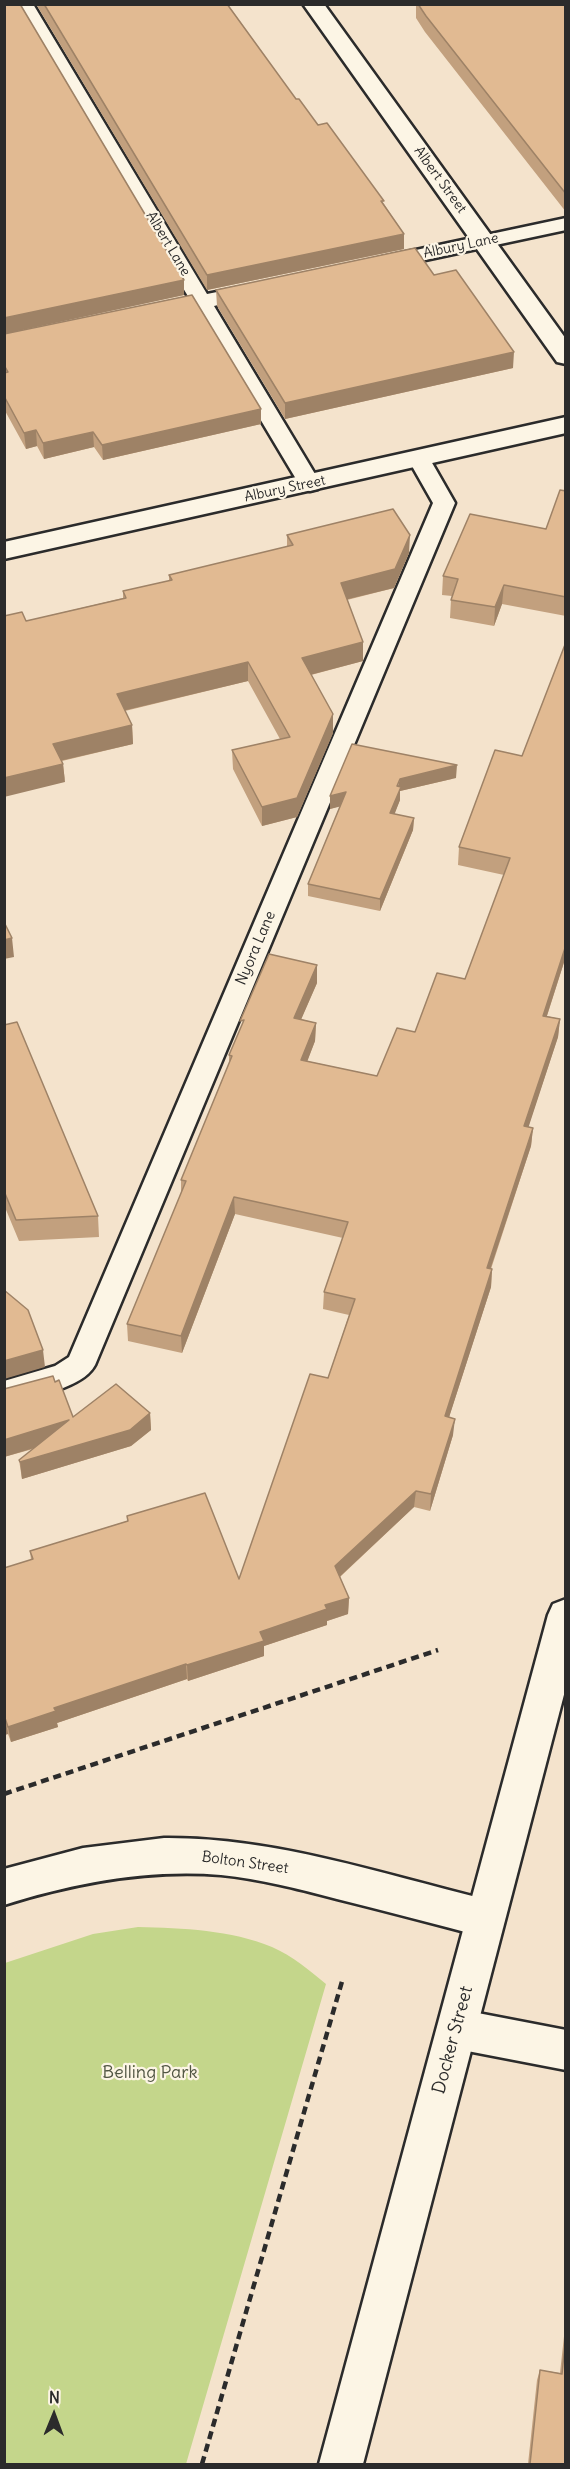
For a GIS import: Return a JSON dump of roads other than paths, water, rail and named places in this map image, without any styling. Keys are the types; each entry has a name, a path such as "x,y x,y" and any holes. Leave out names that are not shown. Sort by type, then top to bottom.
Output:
{"street":[{"name":"Albert Street","path":"313,4 566,357"},
{"name":"Albury Street","path":"4,551 566,425"},
{"name":"Docker Street","path":"341,2464 457,2029 484,1918 566,1616"},
{"name":"Bolton Street","path":"4,1887 49,1871 103,1861 162,1855 220,1857 281,1867 484,1918"},
{"path":"457,2029 566,2050"}],"lane":[{"name":"Albert Lane","path":"23,4 310,484"},
{"name":"Albury Lane","path":"365,267 566,224"},
{"path":"145,314 273,287"},
{"name":"Nyora Lane","path":"4,1393 64,1375 80,1365 444,503 419,459"}],"park label":[{"name":"Belling Park","path":"150,2073"}]}
